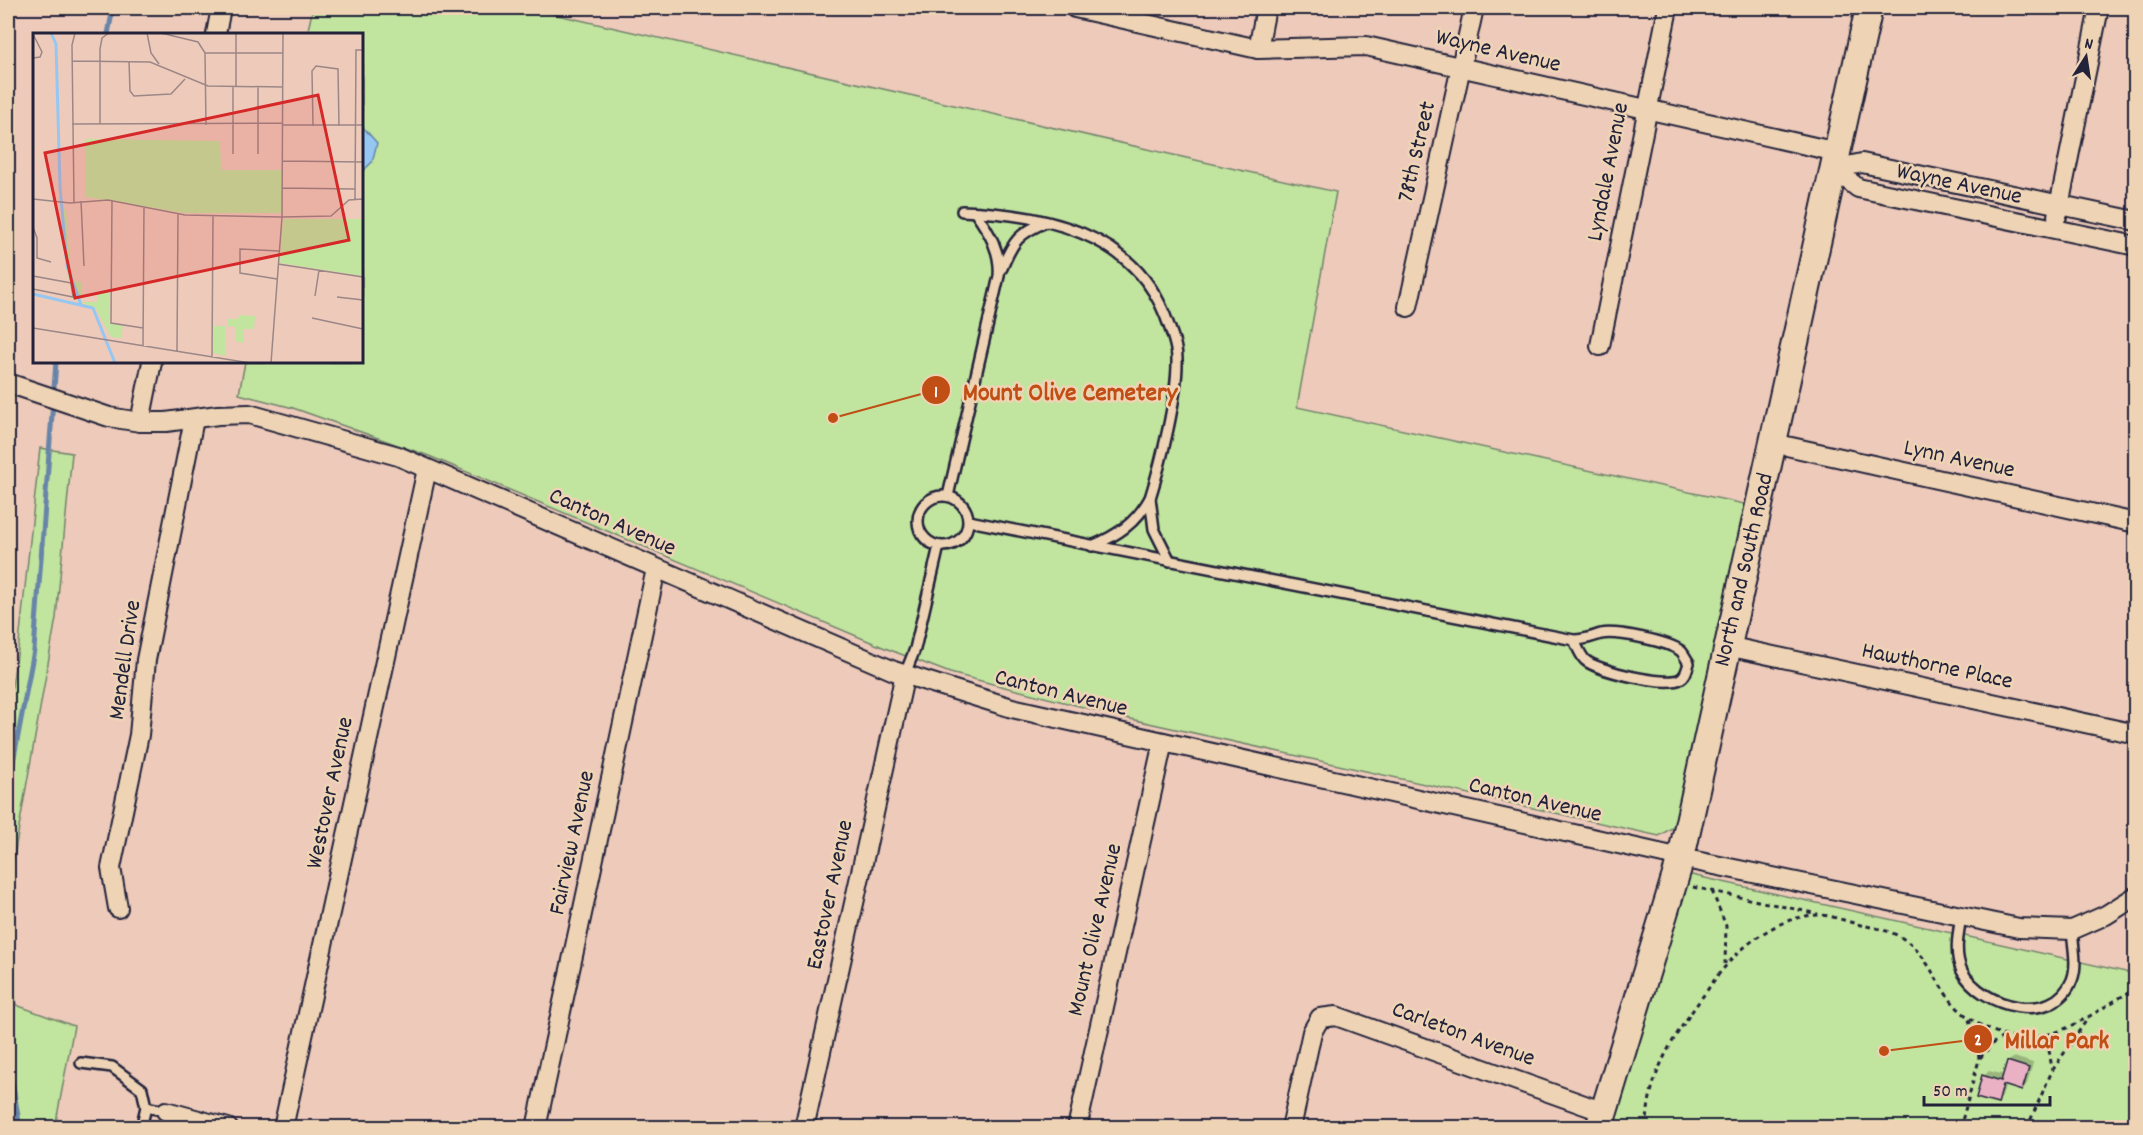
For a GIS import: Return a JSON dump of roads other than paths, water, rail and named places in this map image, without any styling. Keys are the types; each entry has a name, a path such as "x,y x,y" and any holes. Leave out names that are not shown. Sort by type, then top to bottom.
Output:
{"street":[{"path":"216,33 221,8"},
{"name":"Wayne Avenue","path":"1075,8 1258,49 1366,46 1645,110 1836,161 1862,164 2136,221"},
{"path":"1258,49 1266,8"},
{"name":"78th Street","path":"1408,308 1474,8"},
{"name":"Lyndale Avenue","path":"1600,346 1645,110 1668,8"},
{"name":"North and South Road","path":"1601,1120 1681,858 1869,8"},
{"path":"2054,230 2099,8"},
{"name":"Wayne Avenue","path":"1836,161 1858,188 2136,246"},
{"path":"140,422 152,363"},
{"name":"Canton Avenue","path":"8,383 109,417 140,422 249,414 387,453 905,674 1012,708 1681,858 2019,928 2072,930 2106,915 2136,896"},
{"name":"Mendell Drive","path":"118,908 111,868 139,735 146,660 194,419"},
{"name":"Lynn Avenue","path":"1773,443 2136,523"},
{"name":"Westover Avenue","path":"283,1128 427,469"},
{"name":"Fairview Avenue","path":"536,1128 656,569"},
{"name":"Hawthorne Place","path":"1727,646 2136,734"},
{"name":"Eastover Avenue","path":"804,1128 905,674"},
{"name":"Mount Olive Avenue","path":"1077,1128 1162,742"},
{"name":"Carleton Avenue","path":"1290,1128 1312,1032 1320,1018 1336,1016 1352,1020 1601,1120"},
{"path":"166,1112 228,1128"}],"lane":[{"path":"962,211 1046,222 1081,232 1125,258 1145,277 1158,297 1173,336 1177,357 1176,381 1150,498 1142,514 1117,535 1092,546"},
{"path":"948,496 999,276 1000,261 996,248 975,212"},
{"path":"999,276 1016,239 1028,230 1046,222"},
{"path":"948,496 963,505 969,521 963,537 956,543 939,546 924,538 918,523 918,515 926,502 932,498 948,496"},
{"path":"1150,498 1154,530 1170,561"},
{"path":"969,521 1574,639 1587,640 1602,634 1618,634 1667,644 1682,652 1689,663 1687,672 1680,679 1667,682 1600,669 1586,660 1574,639"},
{"path":"905,674 915,649 939,546"},
{"path":"1961,916 1957,942 1962,970 1986,995 2018,1008 2037,1007 2056,999 2071,983 2074,972 2072,930"},
{"path":"81,1063 111,1067 142,1089 146,1107 141,1128"},
{"path":"146,1107 166,1112"}],"water":[{"path":"363,127 377,143 372,162 363,171"}],"waterway":[{"path":"108,33 113,8"},
{"path":"8,789 34,650 56,363"},
{"path":"8,1057 20,1128"}],"place":[{"name":"Mount Olive Cemetery","path":"833,418"},
{"name":"Millar Park","path":"1884,1051"}]}
